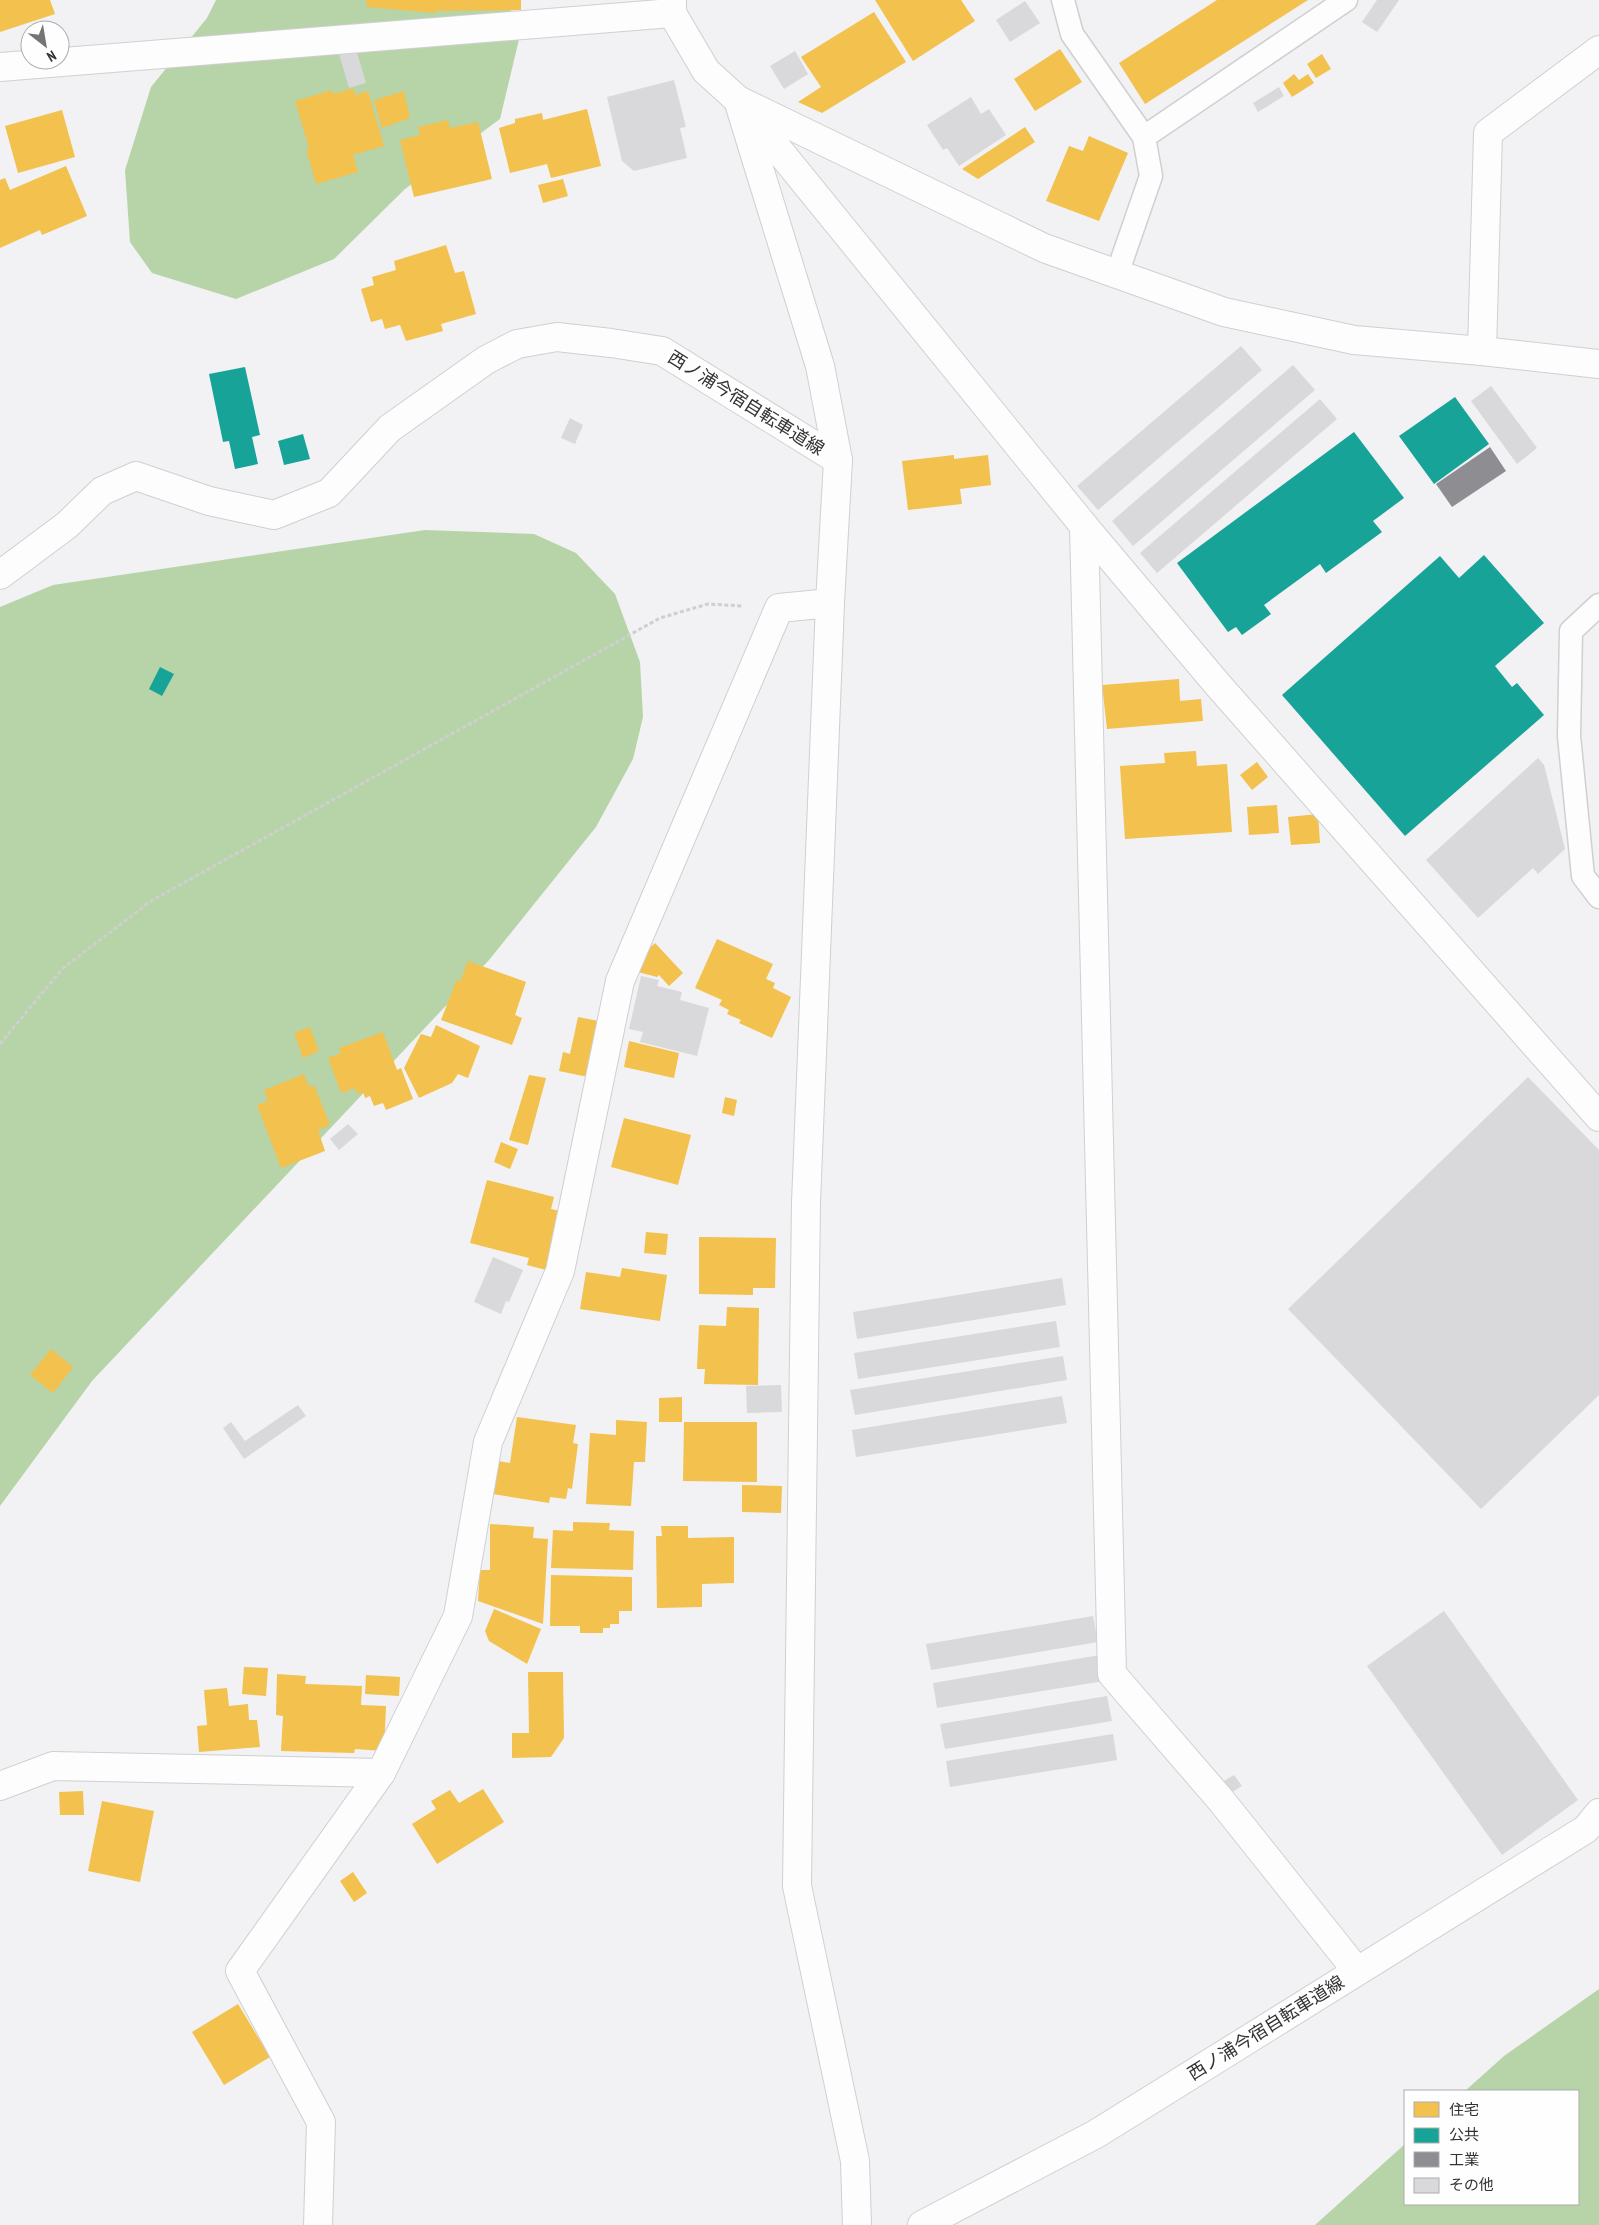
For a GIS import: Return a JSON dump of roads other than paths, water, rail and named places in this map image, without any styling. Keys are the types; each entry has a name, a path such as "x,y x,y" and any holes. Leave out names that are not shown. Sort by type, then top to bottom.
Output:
{"street":[{"path":"0,67 672,7 706,71 738,100 1084,526 1225,693 1597,1112"},
{"path":"1482,351 1488,133 1599,50"},
{"path":"738,100 1044,248 1224,312 1354,340 1482,351 1599,364"},
{"path":"738,100 820,366 838,460 830,603 806,1203 797,1886 855,2161 857,2225"},
{"name":"西ノ浦今宿自転車道線","path":"0,575 67,525 102,491 136,476 209,501 274,515 329,493 390,428 486,360 517,344 557,338 611,343 662,351 838,460"},
{"path":"1084,526 1112,1674 1220,1799 1357,1971"},
{"path":"318,2225 321,2122 240,1971 381,1773 458,1616 488,1442 560,1270 620,981 779,608 830,603"},
{"path":"0,1786 53,1766 381,1773"},
{"name":"西ノ浦今宿自転車道線","path":"922,2225 1096,2134 1586,1829 1599,1813"}],"lane":[{"path":"1063,0 1072,34 1144,137 1152,176 1117,274"},
{"path":"1144,137 1346,0"},
{"path":"1599,605 1571,631 1569,736 1583,876 1599,897"}]}
